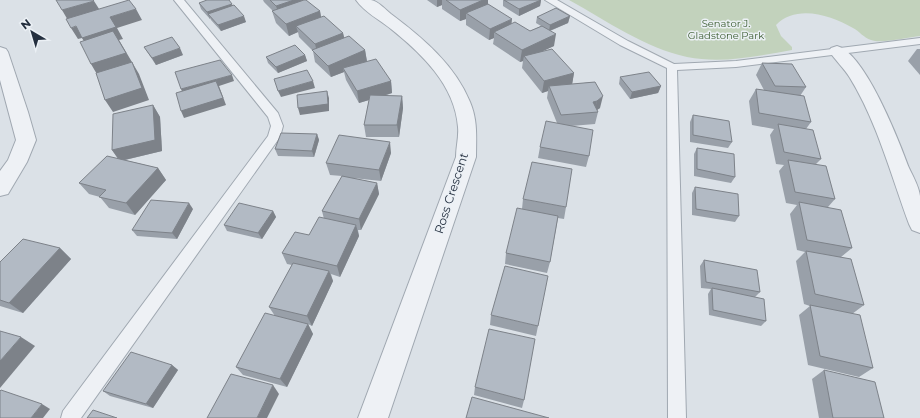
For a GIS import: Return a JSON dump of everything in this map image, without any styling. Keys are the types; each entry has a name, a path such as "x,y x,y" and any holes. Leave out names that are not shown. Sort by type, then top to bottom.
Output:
{"street":[{"name":"Ross Crescent","path":"363,0 416,41 441,66 458,94 467,124 466,157 373,418"},
{"path":"837,51 852,67 872,103 890,141 920,224"},
{"path":"0,52 19,112 26,140 18,162 0,188"}],"lane":[{"path":"70,418 274,137 277,126 274,116 179,0"},
{"path":"550,0 624,43 672,67 736,64 920,41"},
{"path":"672,67 677,418"}],"green space":[{"name":"Senator J. Gladstone Park","path":"569,0 920,0 920,36 888,41 876,41 868,39 855,29 834,19 803,13 784,19 776,25 781,36 792,47 792,50 740,58 713,60 700,59 671,53 641,41"}],"building":[{"path":"56,0 93,0 94,1 62,10"},
{"path":"129,0 136,9 110,17 116,27 82,38 76,26 71,28 66,19"},
{"path":"207,0 229,0 232,4 207,12 199,3"},
{"path":"270,0 294,0 276,6"},
{"path":"304,0 320,11 286,24 272,11"},
{"path":"446,0 483,0 460,10"},
{"path":"504,0 541,0 519,9"},
{"path":"488,4 512,19 490,29 466,13"},
{"path":"234,5 244,16 218,25 208,14"},
{"path":"556,8 570,16 550,25 537,17"},
{"path":"324,16 343,33 315,44 296,26"},
{"path":"515,22 530,31 542,26 556,34 522,50 494,32"},
{"path":"113,31 126,53 91,64 80,42"},
{"path":"349,36 365,50 328,66 312,50"},
{"path":"172,37 180,48 152,58 144,47"},
{"path":"295,45 305,55 276,67 266,57"},
{"path":"552,49 574,73 544,81 524,56"},
{"path":"376,59 391,81 357,91 343,68"},
{"path":"220,60 232,75 181,89 175,72"},
{"path":"132,62 142,88 105,100 96,73"},
{"path":"762,63 792,64 806,87 775,86"},
{"path":"307,70 313,81 278,91 274,79"},
{"path":"649,72 661,86 632,92 620,77"},
{"path":"216,81 223,98 181,111 176,93"},
{"path":"595,82 603,96 597,101 593,102 598,112 561,115 549,86"},
{"path":"756,89 804,96 811,122 759,113"},
{"path":"327,91 328,104 298,108 297,95"},
{"path":"370,95 402,96 397,125 364,125"},
{"path":"153,105 155,140 112,150 113,114"},
{"path":"693,115 729,121 732,142 693,135"},
{"path":"546,121 593,130 589,156 540,147"},
{"path":"778,124 813,130 821,159 784,152"},
{"path":"281,133 317,134 312,151 275,149"},
{"path":"339,135 390,142 379,170 326,163"},
{"path":"697,148 734,154 735,177 697,169"},
{"path":"107,156 158,168 126,203 99,197 106,190 79,183"},
{"path":"788,160 826,166 835,199 795,192"},
{"path":"532,162 572,169 566,207 523,199"},
{"path":"342,176 377,183 359,219 322,211"},
{"path":"695,187 738,194 739,216 696,209"},
{"path":"151,200 189,203 172,233 132,230"},
{"path":"799,202 841,210 852,248 807,240"},
{"path":"239,203 273,211 258,233 224,225"},
{"path":"517,208 558,216 550,262 506,253"},
{"path":"319,217 356,225 337,266 282,253 295,232 309,235"},
{"path":"23,239 60,248 9,303 0,300 0,262"},
{"path":"806,251 851,259 864,305 815,294"},
{"path":"704,260 757,270 760,292 706,282"},
{"path":"293,263 329,271 307,316 269,307"},
{"path":"505,266 548,276 538,326 491,315"},
{"path":"712,288 764,299 766,321 713,310"},
{"path":"810,305 860,315 873,368 820,356"},
{"path":"265,313 308,324 280,379 236,367"},
{"path":"489,329 535,339 524,400 475,387"},
{"path":"0,331 21,337 0,361"},
{"path":"131,352 172,365 146,404 103,391"},
{"path":"824,370 875,382 884,418 833,418"},
{"path":"231,374 273,385 257,418 207,418"},
{"path":"1,390 42,404 31,418 0,418"},
{"path":"472,397 549,418 466,418"},
{"path":"93,410 117,418 87,418"}]}
